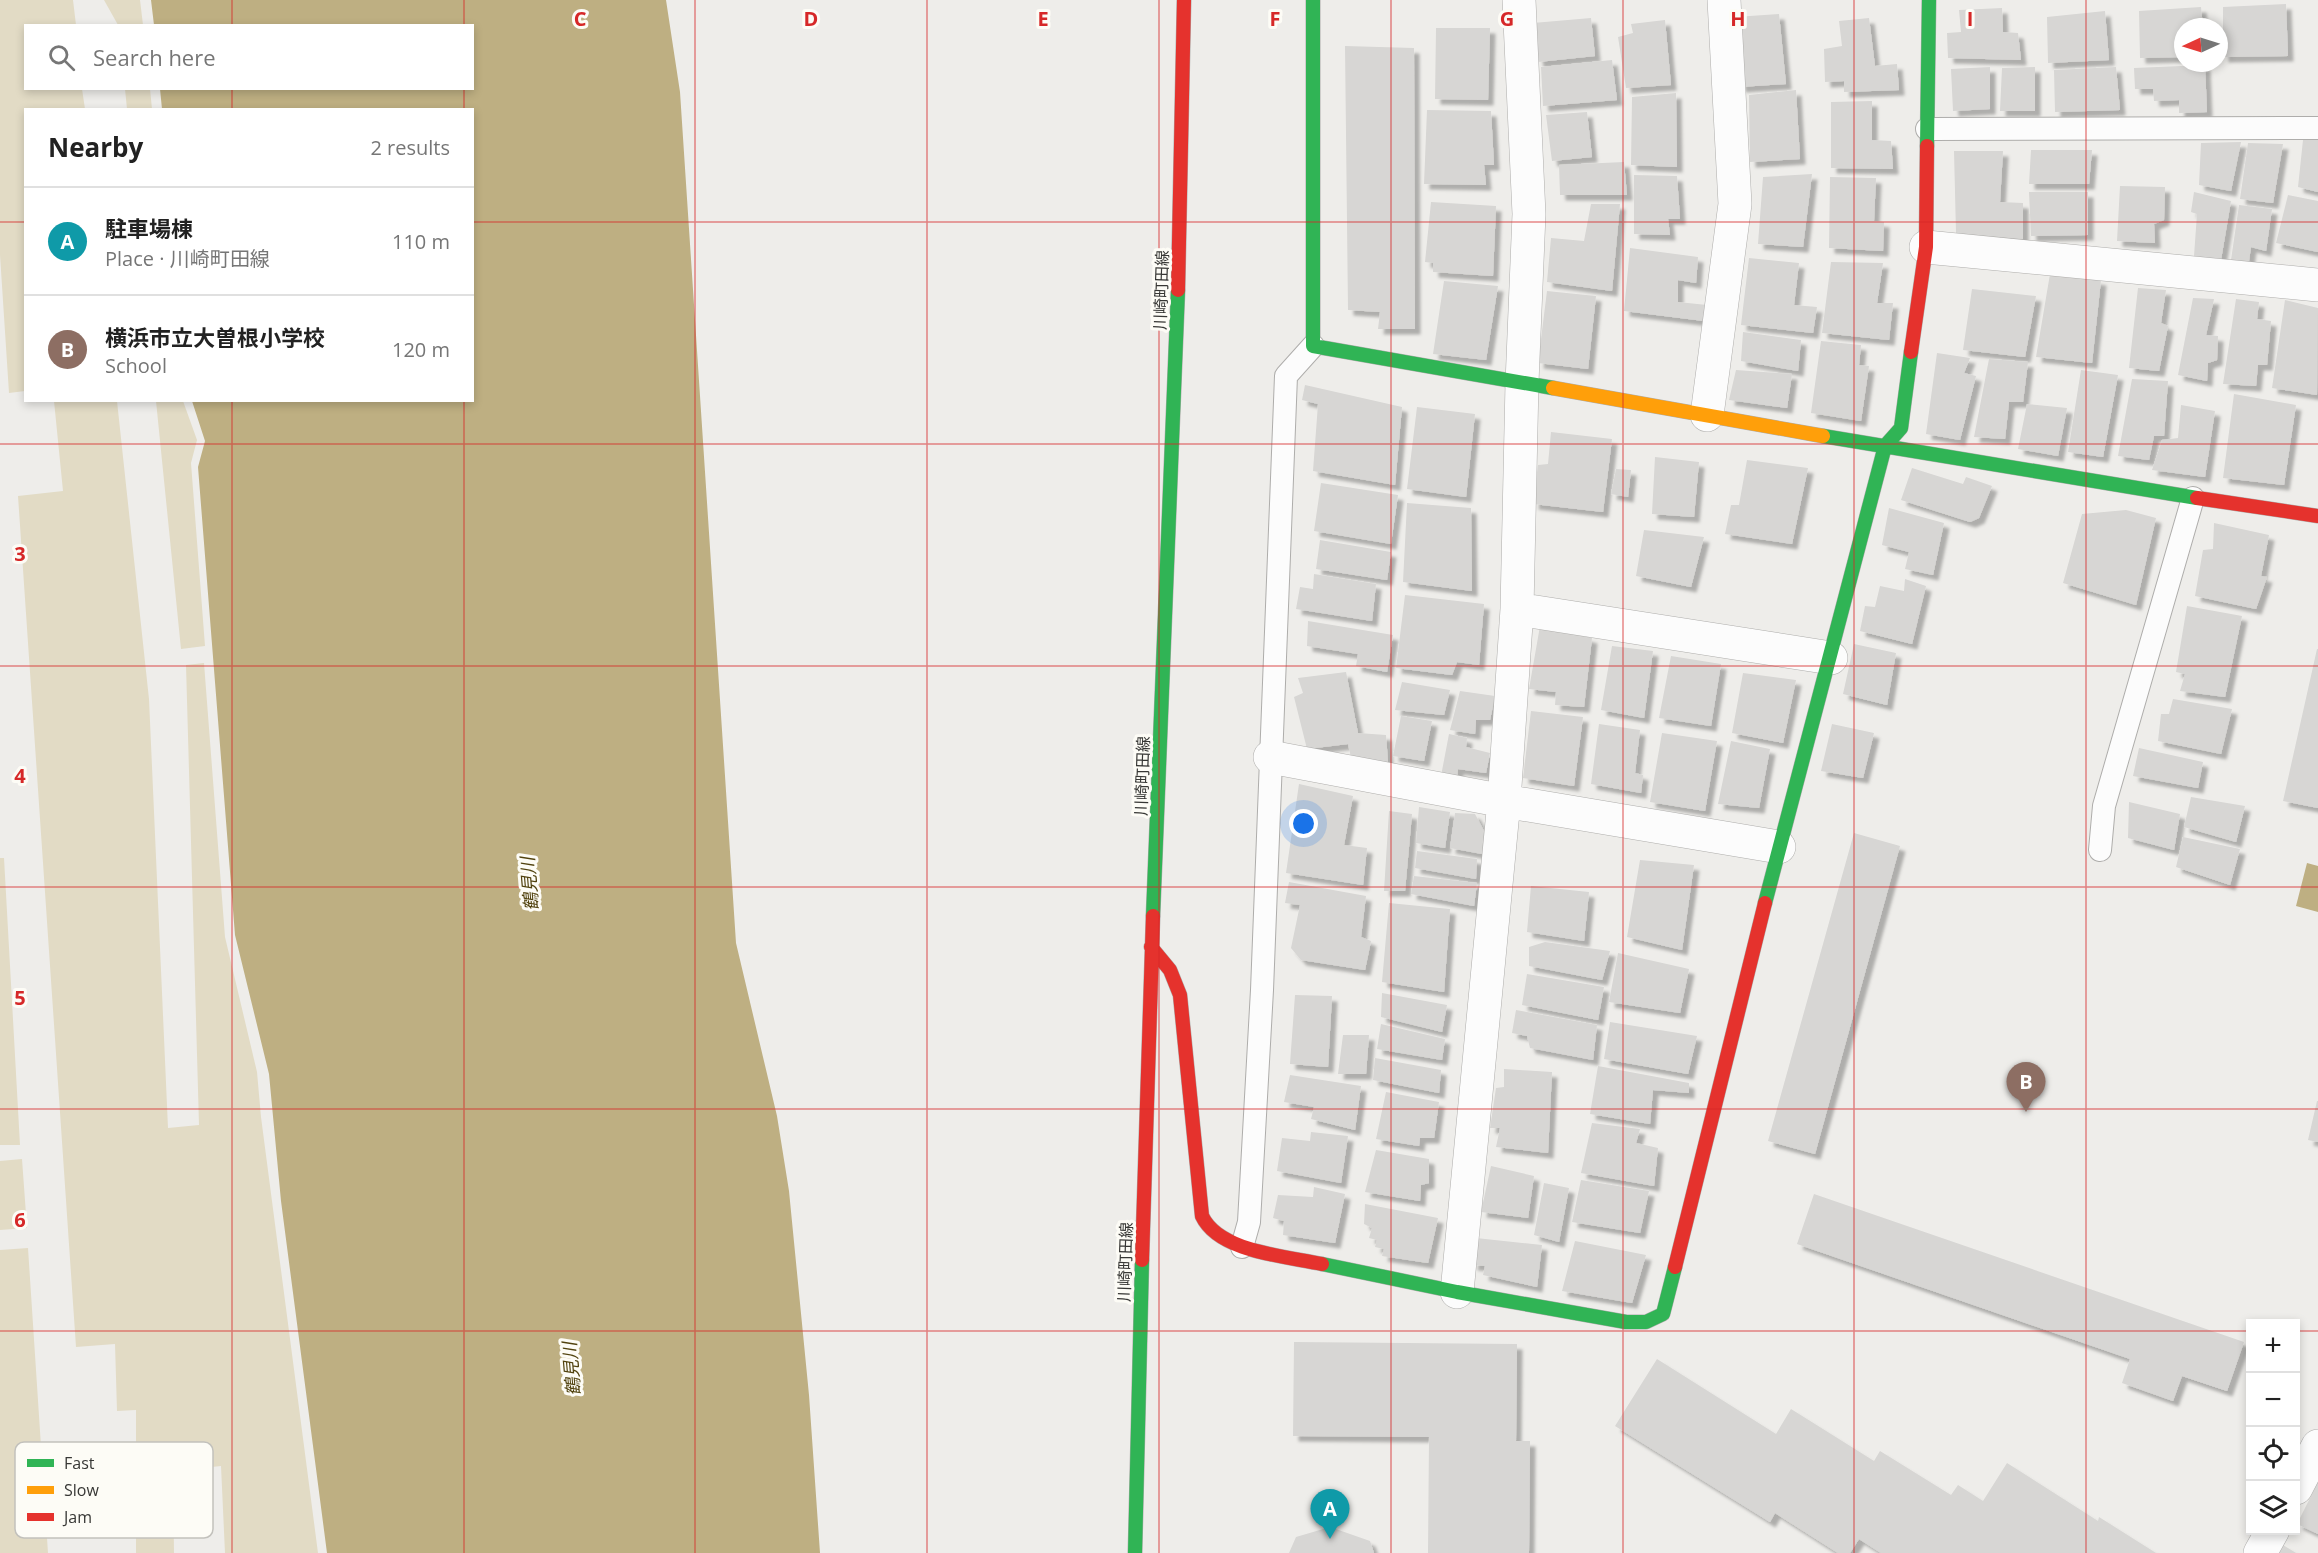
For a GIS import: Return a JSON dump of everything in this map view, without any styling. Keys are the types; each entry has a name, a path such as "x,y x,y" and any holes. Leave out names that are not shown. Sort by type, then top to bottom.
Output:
{"street":[{"name":"川崎町田線","path":"1135,1553 1151,948 1175,353 1184,0"},
{"path":"1313,0 1313,346 2193,498 2317,512"},
{"path":"1457,1292 1504,801 1517,609 1522,383 1529,214 1519,0"},
{"path":"1707,415 1735,204 1724,0"},
{"path":"1151,948 1170,970 1180,995 1202,1216 1207,1229 1218,1238 1242,1247 1457,1292 1626,1322 1646,1322 1663,1314 1779,847 1831,658 1885,446 1901,428 1926,246 1929,0"},
{"path":"1926,246 2318,285"},
{"path":"1517,609 1831,658"},
{"path":"1270,757 1504,801 1779,847"},
{"path":"2299,1481 2318,1446"},
{"path":"2260,1553 2269,1535"}],"lane":[{"path":"1927,129 2318,128"},
{"path":"1242,1247 1249,1222 1262,990 1286,376 1313,346"},
{"path":"2100,850 2104,806 2193,498"}],"shaded area":[{"path":"0,0 73,0 76,24 24,24 24,90 82,90 85,108 24,108 24,391 9,393 0,255"},
{"path":"104,0 140,0 143,24 117,24"},
{"path":"125,90 150,90 152,108 127,108"},
{"path":"54,402 117,402 149,699 168,1128 199,1125 186,665 204,663 225,937 257,1072 318,1553 225,1553 221,1466 213,1467 213,1442 136,1442 136,1410 117,1411 115,1344 76,1347 18,496 63,491"},
{"path":"156,402 183,402 197,440 191,463 205,646 181,649"},
{"path":"0,858 4,858 20,1145 0,1145"},
{"path":"22,1159 27,1228 0,1230 0,1161"},
{"path":"28,1248 41,1442 15,1442 15,1538 47,1538 48,1553 0,1553 0,1250"},
{"path":"136,1538 174,1538 174,1553 136,1553"}],"water":[{"name":"鶴見川","path":"151,0 666,0 680,92 736,943 777,1116 789,1191 809,1395 820,1553 327,1553 281,1201 269,1074 235,935 198,467 205,441 192,402 474,402 474,108 162,108 160,90 474,90 474,24 154,24"},
{"path":"2307,863 2318,866 2318,912 2296,906"}],"building":[{"path":"2286,4 2288,56 2228,57 2228,18 2223,18 2223,7"},
{"path":"2201,7 2202,18 2174,18 2174,57 2140,58 2139,11"},
{"path":"2002,8 2003,32 2018,33 2021,60 1948,58 1947,33 1961,32 1959,10"},
{"path":"2105,11 2109,60 2048,63 2047,17"},
{"path":"1779,14 1786,84 1740,87 1735,17"},
{"path":"1591,18 1595,56 1538,62 1533,23"},
{"path":"1869,18 1875,66 1897,64 1899,90 1844,92 1844,81 1825,82 1824,49 1842,46 1839,21"},
{"path":"1665,20 1671,85 1626,88 1618,37 1633,33 1631,24"},
{"path":"1436,28 1490,28 1488,100 1435,99"},
{"path":"1345,46 1414,48 1415,329 1378,329 1380,312 1348,310"},
{"path":"1612,60 1617,100 1543,106 1541,67"},
{"path":"2174,66 2174,72 2205,72 2207,112 2179,113 2179,100 2154,101 2153,89 2135,89 2134,68"},
{"path":"1990,67 1990,109 1953,111 1951,69"},
{"path":"2035,67 2035,111 2000,111 2002,68"},
{"path":"2116,67 2120,110 2055,112 2054,70"},
{"path":"1796,90 1800,159 1750,162 1749,95"},
{"path":"1676,93 1677,167 1631,165 1632,97"},
{"path":"1872,101 1872,140 1891,141 1893,169 1831,168 1831,102"},
{"path":"1427,110 1491,111 1494,165 1484,165 1486,185 1424,184"},
{"path":"1587,112 1592,157 1552,161 1546,115"},
{"path":"2303,140 2318,140 2318,192 2298,187"},
{"path":"2241,142 2231,191 2199,185 2201,143"},
{"path":"2248,143 2283,144 2273,203 2240,199"},
{"path":"2031,150 2092,150 2089,184 2029,184"},
{"path":"1954,151 2003,151 2000,202 2023,203 2023,239 1956,233"},
{"path":"1624,162 1627,195 1560,195 1559,165"},
{"path":"1812,174 1803,247 1758,244 1763,177"},
{"path":"1634,175 1677,176 1680,219 1668,219 1670,235 1634,234"},
{"path":"1830,177 1876,178 1874,221 1884,222 1883,251 1829,248"},
{"path":"2120,186 2165,187 2164,220 2154,224 2155,243 2117,241"},
{"path":"2029,192 2088,192 2088,235 2031,236"},
{"path":"2194,192 2231,201 2221,260 2194,256 2197,214 2191,212"},
{"path":"2288,195 2318,201 2318,252 2276,243"},
{"path":"1431,202 1496,206 1493,276 1433,272 1433,263 1425,262"},
{"path":"1591,204 1620,204 1612,291 1547,282 1551,238 1584,241"},
{"path":"2239,205 2272,209 2266,251 2251,247 2249,261 2231,260"},
{"path":"1630,248 1698,257 1696,283 1678,280 1678,302 1707,305 1704,321 1624,311"},
{"path":"1749,258 1799,263 1794,305 1817,307 1813,333 1741,325"},
{"path":"1831,262 1883,263 1877,303 1893,303 1889,340 1822,333"},
{"path":"2050,274 2101,280 2092,363 2036,357"},
{"path":"1444,281 1498,286 1486,360 1433,354"},
{"path":"2138,288 2166,290 2161,323 2168,326 2159,371 2129,368"},
{"path":"1972,289 2036,296 2025,357 1963,350"},
{"path":"1547,291 1596,296 1588,369 1538,363"},
{"path":"2193,298 2214,299 2206,335 2218,336 2217,360 2208,363 2207,381 2178,375"},
{"path":"2236,299 2259,302 2257,319 2271,321 2267,365 2258,365 2256,386 2223,384"},
{"path":"2285,300 2318,308 2317,395 2272,388"},
{"path":"1743,332 1801,340 1798,371 1741,361"},
{"path":"1821,341 1861,345 1859,365 1869,366 1861,421 1811,413"},
{"path":"1937,353 1970,358 1964,373 1976,376 1960,440 1926,434"},
{"path":"1989,359 2028,362 2023,402 2009,402 2005,439 1974,437"},
{"path":"1736,370 1792,374 1787,408 1729,400"},
{"path":"2081,370 2118,375 2103,457 2068,452"},
{"path":"2132,379 2168,381 2164,436 2154,436 2149,460 2118,456"},
{"path":"1305,385 1402,407 1395,485 1313,471 1318,404 1302,400"},
{"path":"2234,394 2296,405 2284,485 2223,478"},
{"path":"2027,404 2067,408 2058,456 2018,449"},
{"path":"2181,405 2215,411 2205,477 2152,470 2162,440 2178,438"},
{"path":"1417,407 1475,414 1466,497 1407,489"},
{"path":"1551,432 1612,439 1603,512 1533,504 1538,465 1548,464"},
{"path":"1655,457 1699,462 1694,517 1652,514"},
{"path":"1747,460 1808,468 1792,544 1725,534 1731,505 1739,505"},
{"path":"1912,468 1963,484 1966,477 1992,486 1979,518 1970,522 1901,500"},
{"path":"1616,469 1631,470 1628,497 1611,494"},
{"path":"1321,483 1398,495 1391,544 1314,531"},
{"path":"1407,503 1471,508 1472,591 1403,582"},
{"path":"1889,508 1944,523 1933,575 1905,569 1909,552 1882,545"},
{"path":"2126,510 2156,518 2136,605 2063,583 2082,514"},
{"path":"2214,523 2269,535 2261,576 2267,577 2256,609 2195,596 2203,550 2213,549"},
{"path":"1644,530 1704,537 1691,587 1636,576"},
{"path":"1320,540 1391,552 1387,580 1316,569"},
{"path":"1314,574 1376,584 1372,621 1296,609 1300,587 1313,589"},
{"path":"1905,579 1926,586 1912,644 1860,631 1865,606 1875,607 1880,586 1904,591"},
{"path":"1405,595 1484,604 1479,665 1457,662 1452,675 1396,668"},
{"path":"2187,606 2242,616 2225,697 2180,691 2185,674 2176,672"},
{"path":"1308,621 1393,635 1387,672 1356,666 1358,654 1307,646"},
{"path":"1540,626 1592,638 1584,707 1555,705 1556,692 1529,689"},
{"path":"1854,644 1896,653 1887,705 1843,694"},
{"path":"1612,646 1653,651 1644,718 1601,710"},
{"path":"2318,649 2318,808 2283,801"},
{"path":"1671,656 1721,664 1711,726 1659,718"},
{"path":"1346,672 1358,733 1386,735 1388,762 1352,762 1348,744 1307,749 1294,697 1303,693 1298,678"},
{"path":"1743,673 1796,680 1783,743 1732,733"},
{"path":"1402,682 1450,690 1444,715 1395,710"},
{"path":"1460,691 1495,696 1490,720 1476,720 1475,734 1450,730"},
{"path":"2173,699 2232,709 2221,754 2158,741 2161,714 2169,714"},
{"path":"1531,711 1583,717 1574,786 1523,778"},
{"path":"1401,716 1432,721 1424,761 1393,756"},
{"path":"1599,724 1640,730 1635,773 1643,775 1641,793 1591,784"},
{"path":"1832,724 1874,733 1863,778 1821,771"},
{"path":"1662,733 1717,741 1705,811 1650,802"},
{"path":"1449,734 1467,738 1466,747 1490,753 1486,773 1458,769 1457,778 1441,776"},
{"path":"1731,741 1770,749 1759,808 1718,804"},
{"path":"2139,748 2203,762 2198,788 2133,776"},
{"path":"1299,784 1353,796 1344,845 1367,848 1363,885 1286,873"},
{"path":"2191,797 2245,806 2236,842 2184,827"},
{"path":"2129,802 2180,814 2174,850 2128,838"},
{"path":"1419,807 1450,812 1445,848 1416,843"},
{"path":"1389,811 1412,814 1405,891 1384,891"},
{"path":"1455,813 1475,814 1484,831 1482,854 1450,848"},
{"path":"1854,833 1900,846 1815,1154 1768,1141"},
{"path":"2183,837 2240,849 2230,885 2176,867"},
{"path":"1417,851 1477,859 1476,879 1415,868"},
{"path":"1640,860 1694,865 1682,950 1627,937"},
{"path":"1414,876 1477,883 1474,906 1411,894"},
{"path":"1289,882 1366,896 1361,937 1371,941 1365,970 1301,960 1291,948 1300,905 1285,903"},
{"path":"1531,886 1589,892 1584,941 1527,932"},
{"path":"1389,903 1450,909 1444,992 1382,982"},
{"path":"1545,942 1610,951 1602,980 1529,966 1529,947"},
{"path":"1618,953 1689,969 1680,1013 1609,1002"},
{"path":"1527,974 1604,987 1598,1020 1522,1005"},
{"path":"1382,993 1447,1005 1442,1032 1381,1017"},
{"path":"1295,995 1332,996 1328,1067 1290,1064"},
{"path":"1516,1010 1597,1025 1593,1060 1530,1048 1527,1036 1512,1033"},
{"path":"1610,1022 1697,1036 1688,1074 1604,1059"},
{"path":"1381,1024 1445,1039 1442,1060 1377,1049"},
{"path":"1343,1035 1369,1035 1366,1074 1338,1074"},
{"path":"1375,1058 1441,1070 1439,1093 1373,1080"},
{"path":"1598,1066 1689,1083 1689,1093 1653,1090 1650,1124 1590,1114"},
{"path":"1504,1069 1552,1072 1548,1153 1496,1147 1500,1128 1490,1128 1496,1088 1504,1087"},
{"path":"1290,1075 1361,1086 1355,1130 1311,1119 1314,1107 1284,1102"},
{"path":"1386,1092 1439,1102 1434,1138 1420,1138 1419,1146 1376,1139"},
{"path":"2318,1101 2318,1142 2308,1140"},
{"path":"1592,1123 1640,1129 1636,1143 1658,1148 1654,1186 1581,1173"},
{"path":"1311,1132 1348,1136 1341,1183 1277,1171 1282,1138 1310,1141"},
{"path":"1376,1150 1429,1159 1429,1183 1421,1185 1420,1201 1365,1192"},
{"path":"1491,1166 1534,1176 1528,1218 1481,1212"},
{"path":"1581,1180 1649,1191 1640,1233 1572,1222"},
{"path":"1544,1183 1569,1188 1559,1242 1534,1235"},
{"path":"1314,1187 1345,1194 1335,1243 1283,1235 1284,1221 1273,1218 1278,1195 1313,1197"},
{"path":"1814,1194 2244,1342 2227,1391 2182,1376 2173,1401 2122,1383 2130,1359 1797,1244"},
{"path":"1365,1204 1438,1218 1428,1263 1382,1256 1384,1249 1375,1247 1377,1240 1369,1238 1372,1228 1364,1224"},
{"path":"1476,1238 1542,1245 1537,1287 1483,1275 1485,1266 1472,1265"},
{"path":"1575,1241 1646,1255 1632,1303 1562,1291"},
{"path":"1294,1342 1517,1344 1516,1441 1530,1441 1529,1553 1428,1553 1429,1437 1293,1436"},
{"path":"1657,1359 1776,1434 1791,1409 1874,1461 1880,1451 1951,1495 1958,1485 1983,1501 2007,1463 2098,1521 2099,1517 2156,1553 1881,1553 1859,1539 1850,1553 1838,1553 1775,1513 1770,1522 1615,1426"},
{"path":"2318,1482 2318,1534 2300,1525 2300,1518"},
{"path":"1330,1527 1370,1541 1374,1553 1289,1553 1296,1537"},
{"path":"2283,1545 2296,1553 2279,1553"}],"traffic: fast":[{"path":"1313,0 1313,346 1553,388"},
{"path":"1927,146 1929,0"},
{"path":"1153,916 1178,290"},
{"path":"1765,903 1885,446 1901,428 1911,352"},
{"path":"1823,436 2197,498"},
{"path":"1135,1553 1142,1260"},
{"path":"1322,1264 1457,1292 1626,1322 1646,1322 1663,1314 1675,1267"}],"traffic: slow":[{"path":"1553,388 1823,436"}],"traffic: jam":[{"path":"1178,290 1184,0"},
{"path":"1911,352 1926,247 1927,146"},
{"path":"2197,498 2318,516"},
{"path":"1675,1267 1765,903"},
{"path":"1142,1260 1153,916"},
{"path":"1151,947 1170,970 1180,995 1202,1216 1223,1238 1238,1245 1272,1255 1322,1264"}],"place":[{"name":"横浜市立大曽根小学校","path":"2026,1112"},
{"name":"駐車場棟","path":"1330,1539"}]}
